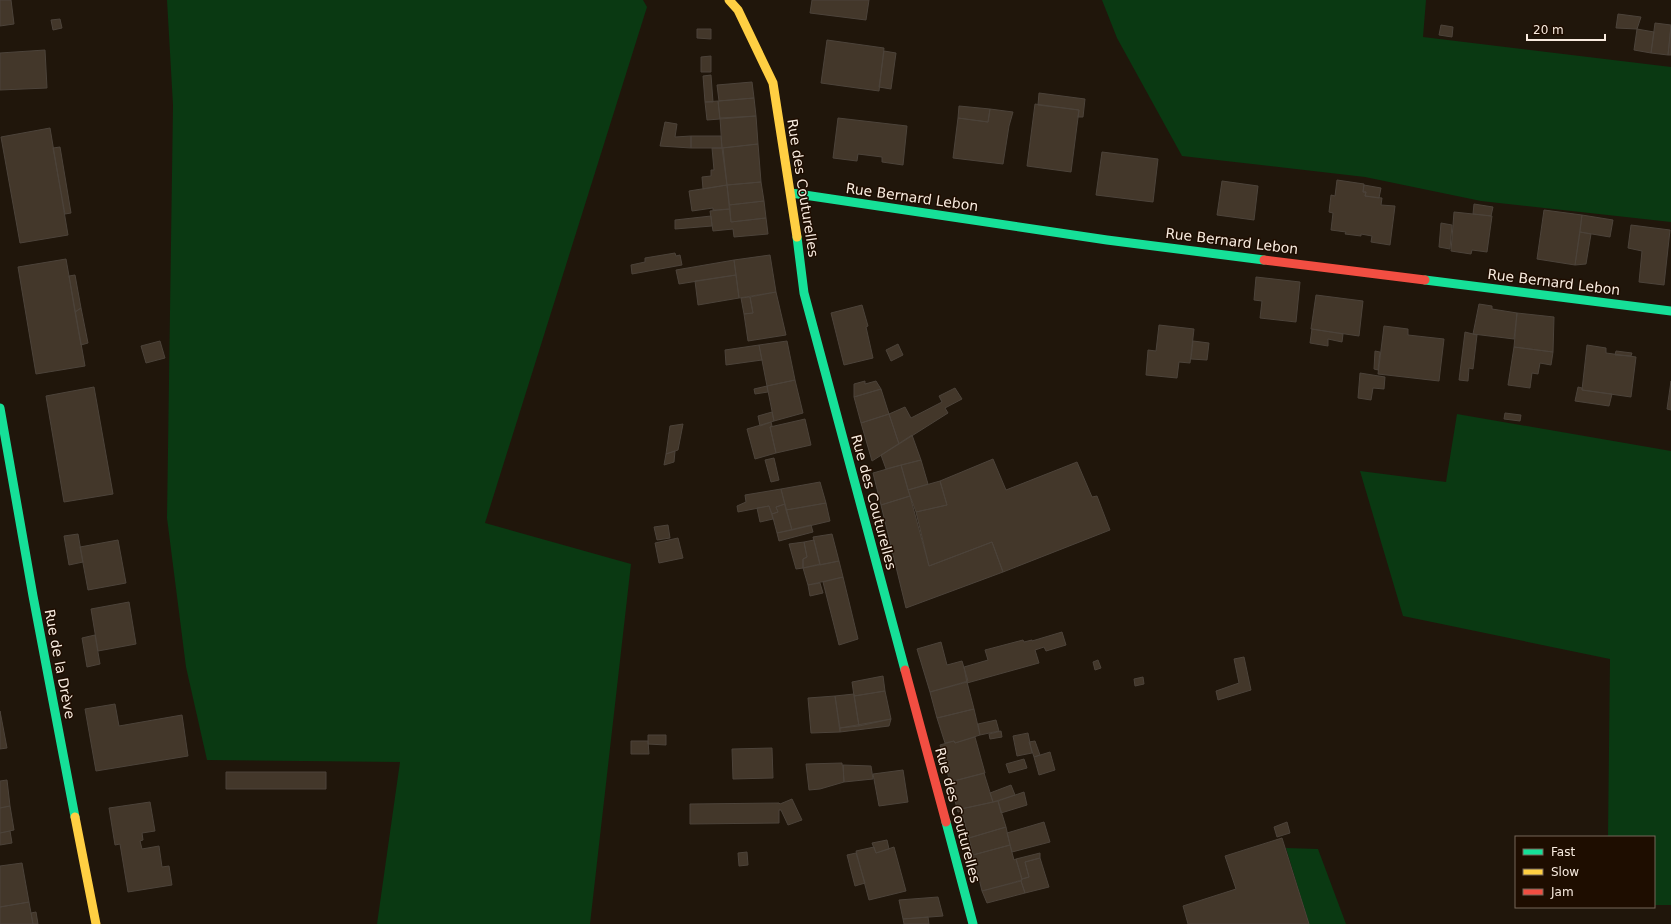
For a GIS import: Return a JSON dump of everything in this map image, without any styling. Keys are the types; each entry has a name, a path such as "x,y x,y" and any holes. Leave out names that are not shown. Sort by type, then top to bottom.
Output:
{"street":[{"name":"Rue des Couturelles","path":"729,0 738,10 773,83 791,193 804,293 973,924"},
{"name":"Rue Bernard Lebon","path":"791,193 1107,240 1671,311"},
{"name":"Rue de la Drève","path":"0,408 33,596 96,924"}],"green space":[{"path":"167,0 643,0 647,7 485,523 631,564 590,924 377,924 400,762 207,760 186,667 167,518 173,105"},
{"path":"1102,0 1426,0 1423,37 1671,67 1671,222 1481,201 1365,177 1182,156 1117,38"},
{"path":"1457,414 1671,451 1671,905 1655,905 1655,836 1608,836 1610,659 1403,616 1360,471 1446,482"},
{"path":"1286,848 1318,849 1346,924 1309,924"}],"building":[{"path":"0,0 11,0 14,24 0,26"},
{"path":"812,0 869,0 866,20 810,13"},
{"path":"1618,14 1641,17 1637,29 1616,28"},
{"path":"60,19 62,28 53,30 51,20"},
{"path":"1655,23 1671,25 1668,55 1651,53"},
{"path":"1441,25 1453,27 1452,37 1439,35"},
{"path":"1671,26 1671,55 1668,55"},
{"path":"697,29 711,29 711,39 697,38"},
{"path":"1637,29 1654,32 1651,53 1634,50"},
{"path":"827,40 884,48 879,91 821,83"},
{"path":"45,50 47,88 0,90 0,53"},
{"path":"884,51 896,53 891,89 879,87"},
{"path":"711,56 711,72 701,72 701,57"},
{"path":"711,75 713,102 705,102 703,76"},
{"path":"752,82 754,98 719,101 717,85"},
{"path":"1039,93 1085,99 1083,117 1078,117 1079,110 1038,105"},
{"path":"754,98 756,116 720,119 718,101"},
{"path":"718,101 720,119 707,120 705,102"},
{"path":"1035,104 1079,110 1071,172 1027,166"},
{"path":"959,106 990,109 988,122 958,118"},
{"path":"990,109 1013,112 1009,126 1003,164 953,158 958,118 988,122"},
{"path":"756,116 758,144 722,148 720,118"},
{"path":"838,118 907,126 903,165 882,162 882,157 858,154 857,161 833,158"},
{"path":"665,122 677,124 675,137 691,136 691,148 660,146"},
{"path":"50,128 68,235 20,243 1,137"},
{"path":"691,136 721,136 722,148 691,148"},
{"path":"758,144 761,182 727,185 722,148"},
{"path":"60,147 71,213 65,214 53,148"},
{"path":"712,148 723,148 727,185 703,189 702,177 711,176 711,170 714,170"},
{"path":"1102,152 1158,159 1153,202 1096,195"},
{"path":"1337,180 1364,184 1363,192 1366,192 1365,196 1382,198 1381,205 1395,206 1390,245 1371,242 1372,236 1345,234 1346,232 1331,230 1333,213 1329,212 1331,195 1335,196"},
{"path":"1222,181 1258,186 1254,220 1217,215"},
{"path":"761,182 764,201 729,205 727,185"},
{"path":"727,185 730,209 713,210 713,208 692,211 689,191"},
{"path":"1364,185 1381,188 1379,198 1365,196 1366,192 1363,192"},
{"path":"764,201 766,218 731,222 729,205"},
{"path":"1474,204 1493,207 1491,216 1473,214"},
{"path":"730,209 731,222 766,218 768,234 734,237 733,229 713,231 710,211"},
{"path":"1544,210 1582,215 1575,265 1537,259"},
{"path":"1454,212 1492,216 1487,252 1472,250 1471,254 1451,251"},
{"path":"1582,215 1613,220 1610,237 1580,232"},
{"path":"711,216 712,226 675,229 675,220"},
{"path":"1441,223 1452,225 1450,249 1439,247"},
{"path":"1631,225 1670,230 1664,285 1639,282 1642,251 1628,248"},
{"path":"1580,232 1591,234 1586,264 1575,265"},
{"path":"675,253 676,256 680,255 682,265 632,274 631,265 645,262 645,258"},
{"path":"770,255 776,292 739,298 734,260"},
{"path":"66,259 85,366 36,374 18,267"},
{"path":"734,260 736,275 679,284 676,270"},
{"path":"75,275 81,308 75,312 69,276"},
{"path":"736,275 739,298 698,305 695,281"},
{"path":"1256,277 1300,282 1296,322 1260,318 1262,301 1254,300"},
{"path":"776,292 786,335 748,341 744,314 753,313 750,297"},
{"path":"1316,295 1363,301 1359,336 1311,329"},
{"path":"750,297 753,313 744,314 741,298"},
{"path":"1479,304 1492,306 1492,309 1517,313 1514,339 1473,334"},
{"path":"862,305 868,326 866,327 873,358 844,365 831,313"},
{"path":"81,308 88,343 81,345 75,312"},
{"path":"1517,313 1554,317 1553,352 1514,347"},
{"path":"1159,325 1194,329 1190,363 1179,362 1177,378 1146,375 1148,350 1156,351"},
{"path":"1384,326 1408,329 1408,335 1444,339 1439,381 1378,374"},
{"path":"1312,329 1343,334 1342,342 1328,339 1328,346 1310,343"},
{"path":"1465,332 1477,335 1473,369 1469,368 1468,381 1459,380"},
{"path":"160,341 165,358 146,363 141,346"},
{"path":"787,341 795,380 767,386 759,345"},
{"path":"1193,341 1209,343 1207,360 1191,359"},
{"path":"898,344 903,355 891,361 886,350"},
{"path":"759,345 762,360 726,365 725,350"},
{"path":"1587,345 1606,348 1606,353 1636,357 1631,397 1582,390"},
{"path":"1514,347 1553,352 1551,365 1540,363 1538,374 1532,373 1530,388 1508,385"},
{"path":"1375,351 1380,352 1378,370 1374,369"},
{"path":"1616,351 1632,353 1631,356 1615,355"},
{"path":"1360,373 1385,377 1384,389 1373,388 1371,400 1358,398"},
{"path":"795,380 803,413 774,421 767,386"},
{"path":"865,381 865,384 876,381 881,389 854,397 854,384"},
{"path":"1671,381 1671,410 1667,409"},
{"path":"767,386 768,392 755,394 754,389"},
{"path":"94,387 113,494 64,502 46,396"},
{"path":"1578,387 1582,388 1582,390 1612,394 1609,406 1575,401"},
{"path":"955,388 962,399 945,408 948,413 899,444 889,414 905,407 911,418 942,402 939,396"},
{"path":"881,389 889,414 861,423 854,397"},
{"path":"772,412 774,421 760,426 758,416"},
{"path":"1505,413 1521,415 1520,421 1504,419"},
{"path":"889,414 899,444 872,461 861,423"},
{"path":"805,419 811,445 776,453 770,427"},
{"path":"771,422 772,426 770,427 776,453 755,459 747,429"},
{"path":"683,424 678,450 666,454 670,426"},
{"path":"912,435 921,460 886,469 881,455"},
{"path":"675,451 674,462 664,465 666,454"},
{"path":"774,458 779,480 771,482 765,460"},
{"path":"993,459 1006,490 1077,462 1092,497 1097,496 1110,530 1003,572 992,542 929,566 916,512 947,505 940,481"},
{"path":"921,460 928,484 908,490 901,465"},
{"path":"901,465 910,496 881,505 873,473"},
{"path":"940,481 947,505 916,512 908,490"},
{"path":"820,482 826,503 786,510 781,489"},
{"path":"781,489 785,504 776,507 778,512 772,514 769,506 738,512 737,506 746,502 745,495"},
{"path":"910,496 929,566 992,542 1003,572 906,608 881,505"},
{"path":"826,503 830,521 792,530 786,510"},
{"path":"785,504 792,530 777,533 772,514 778,512 776,507"},
{"path":"769,506 773,519 760,522 757,508"},
{"path":"668,525 670,538 657,540 654,527"},
{"path":"811,525 813,532 779,541 777,533"},
{"path":"78,534 83,562 69,565 64,536"},
{"path":"832,534 839,561 820,565 813,537"},
{"path":"678,538 683,558 659,563 655,543"},
{"path":"118,540 126,583 88,590 80,547"},
{"path":"814,540 820,564 803,568 803,559 807,557 804,542"},
{"path":"804,542 807,557 803,559 803,568 796,569 789,544"},
{"path":"839,561 843,577 808,585 803,568"},
{"path":"843,577 858,639 839,645 823,582"},
{"path":"820,583 823,593 810,596 808,585"},
{"path":"129,602 136,644 98,651 91,609"},
{"path":"1062,632 1066,645 1046,651 1044,647 1035,650 1039,663 967,683 964,667 988,660 985,650 1023,640 1024,642 1032,641"},
{"path":"95,635 100,664 87,667 82,638"},
{"path":"941,642 947,665 962,661 968,681 930,692 917,649"},
{"path":"1244,657 1251,690 1218,700 1216,691 1239,683 1234,659"},
{"path":"1098,660 1101,668 1095,670 1093,662"},
{"path":"883,676 885,691 854,696 852,682"},
{"path":"1143,677 1144,684 1135,686 1134,679"},
{"path":"967,682 974,709 937,718 930,692"},
{"path":"885,691 891,719 859,726 854,696"},
{"path":"854,694 859,726 840,728 835,696"},
{"path":"835,696 840,732 811,733 808,698"},
{"path":"115,704 119,726 182,715 188,756 96,771 85,709"},
{"path":"974,709 980,735 955,743 954,741 945,743 937,718"},
{"path":"0,711 7,748 0,749"},
{"path":"891,719 889,726 840,732 840,728"},
{"path":"996,720 999,731 980,735 978,724"},
{"path":"1001,731 1002,737 990,739 989,734"},
{"path":"1028,733 1032,753 1017,756 1013,736"},
{"path":"648,735 666,735 666,745 648,744"},
{"path":"975,737 985,773 950,782 940,745 954,741 955,743"},
{"path":"631,741 648,741 649,754 631,754"},
{"path":"1035,741 1040,755 1034,757 1029,742"},
{"path":"772,748 773,778 733,779 732,749"},
{"path":"1050,752 1055,770 1039,775 1034,757"},
{"path":"1024,759 1027,768 1009,773 1006,764"},
{"path":"842,763 844,782 820,789 809,790 806,764"},
{"path":"843,765 871,766 873,779 844,782"},
{"path":"903,770 908,802 879,806 873,774"},
{"path":"226,772 326,772 326,789 226,789"},
{"path":"984,773 993,802 961,809 962,811 958,812 950,782"},
{"path":"7,780 10,806 0,808 0,781"},
{"path":"1011,785 1015,795 993,802 990,793"},
{"path":"1024,792 1027,805 1001,813 998,801"},
{"path":"792,799 802,820 788,825 781,810 779,810 779,823 690,824 690,804 780,804"},
{"path":"998,801 1006,827 969,838 961,809"},
{"path":"150,802 155,831 142,833 143,840 140,841 142,849 159,846 162,867 169,866 172,885 128,892 120,844 115,845 109,808"},
{"path":"10,806 14,830 0,833 0,808"},
{"path":"1044,822 1050,842 1012,852 1007,833"},
{"path":"1287,822 1290,833 1277,837 1274,827"},
{"path":"1006,827 1010,845 973,855 969,838"},
{"path":"10,831 12,843 0,845 0,833"},
{"path":"1282,838 1309,924 1188,924 1183,906 1236,889 1225,856"},
{"path":"887,840 889,849 876,853 872,843"},
{"path":"1010,845 1022,880 982,891 973,855"},
{"path":"874,847 876,853 894,847 906,891 869,900 856,851"},
{"path":"747,852 748,865 739,866 738,853"},
{"path":"856,853 865,883 855,886 847,855"},
{"path":"1040,853 1040,858 1025,862 1029,877 1022,879 1016,859"},
{"path":"1040,858 1049,887 1025,893 1021,881 1022,879 1029,877 1025,862"},
{"path":"22,863 29,902 0,907 0,866"},
{"path":"1021,881 1025,893 987,903 982,891"},
{"path":"938,897 943,916 903,919 899,900"},
{"path":"29,902 33,924 0,924 0,907"},
{"path":"36,912 38,924 33,924 31,913"},
{"path":"928,917 929,924 904,924 903,919"}],"traffic: fast":[{"path":"791,193 1107,240 1264,260"},
{"path":"797,237 804,293 905,670"},
{"path":"1425,280 1671,311"},
{"path":"0,408 33,596 75,817"},
{"path":"946,822 973,924"}],"traffic: slow":[{"path":"729,0 738,10 773,83 797,237"},
{"path":"75,817 96,924"}],"traffic: jam":[{"path":"1264,260 1425,280"},
{"path":"905,670 946,822"}]}
